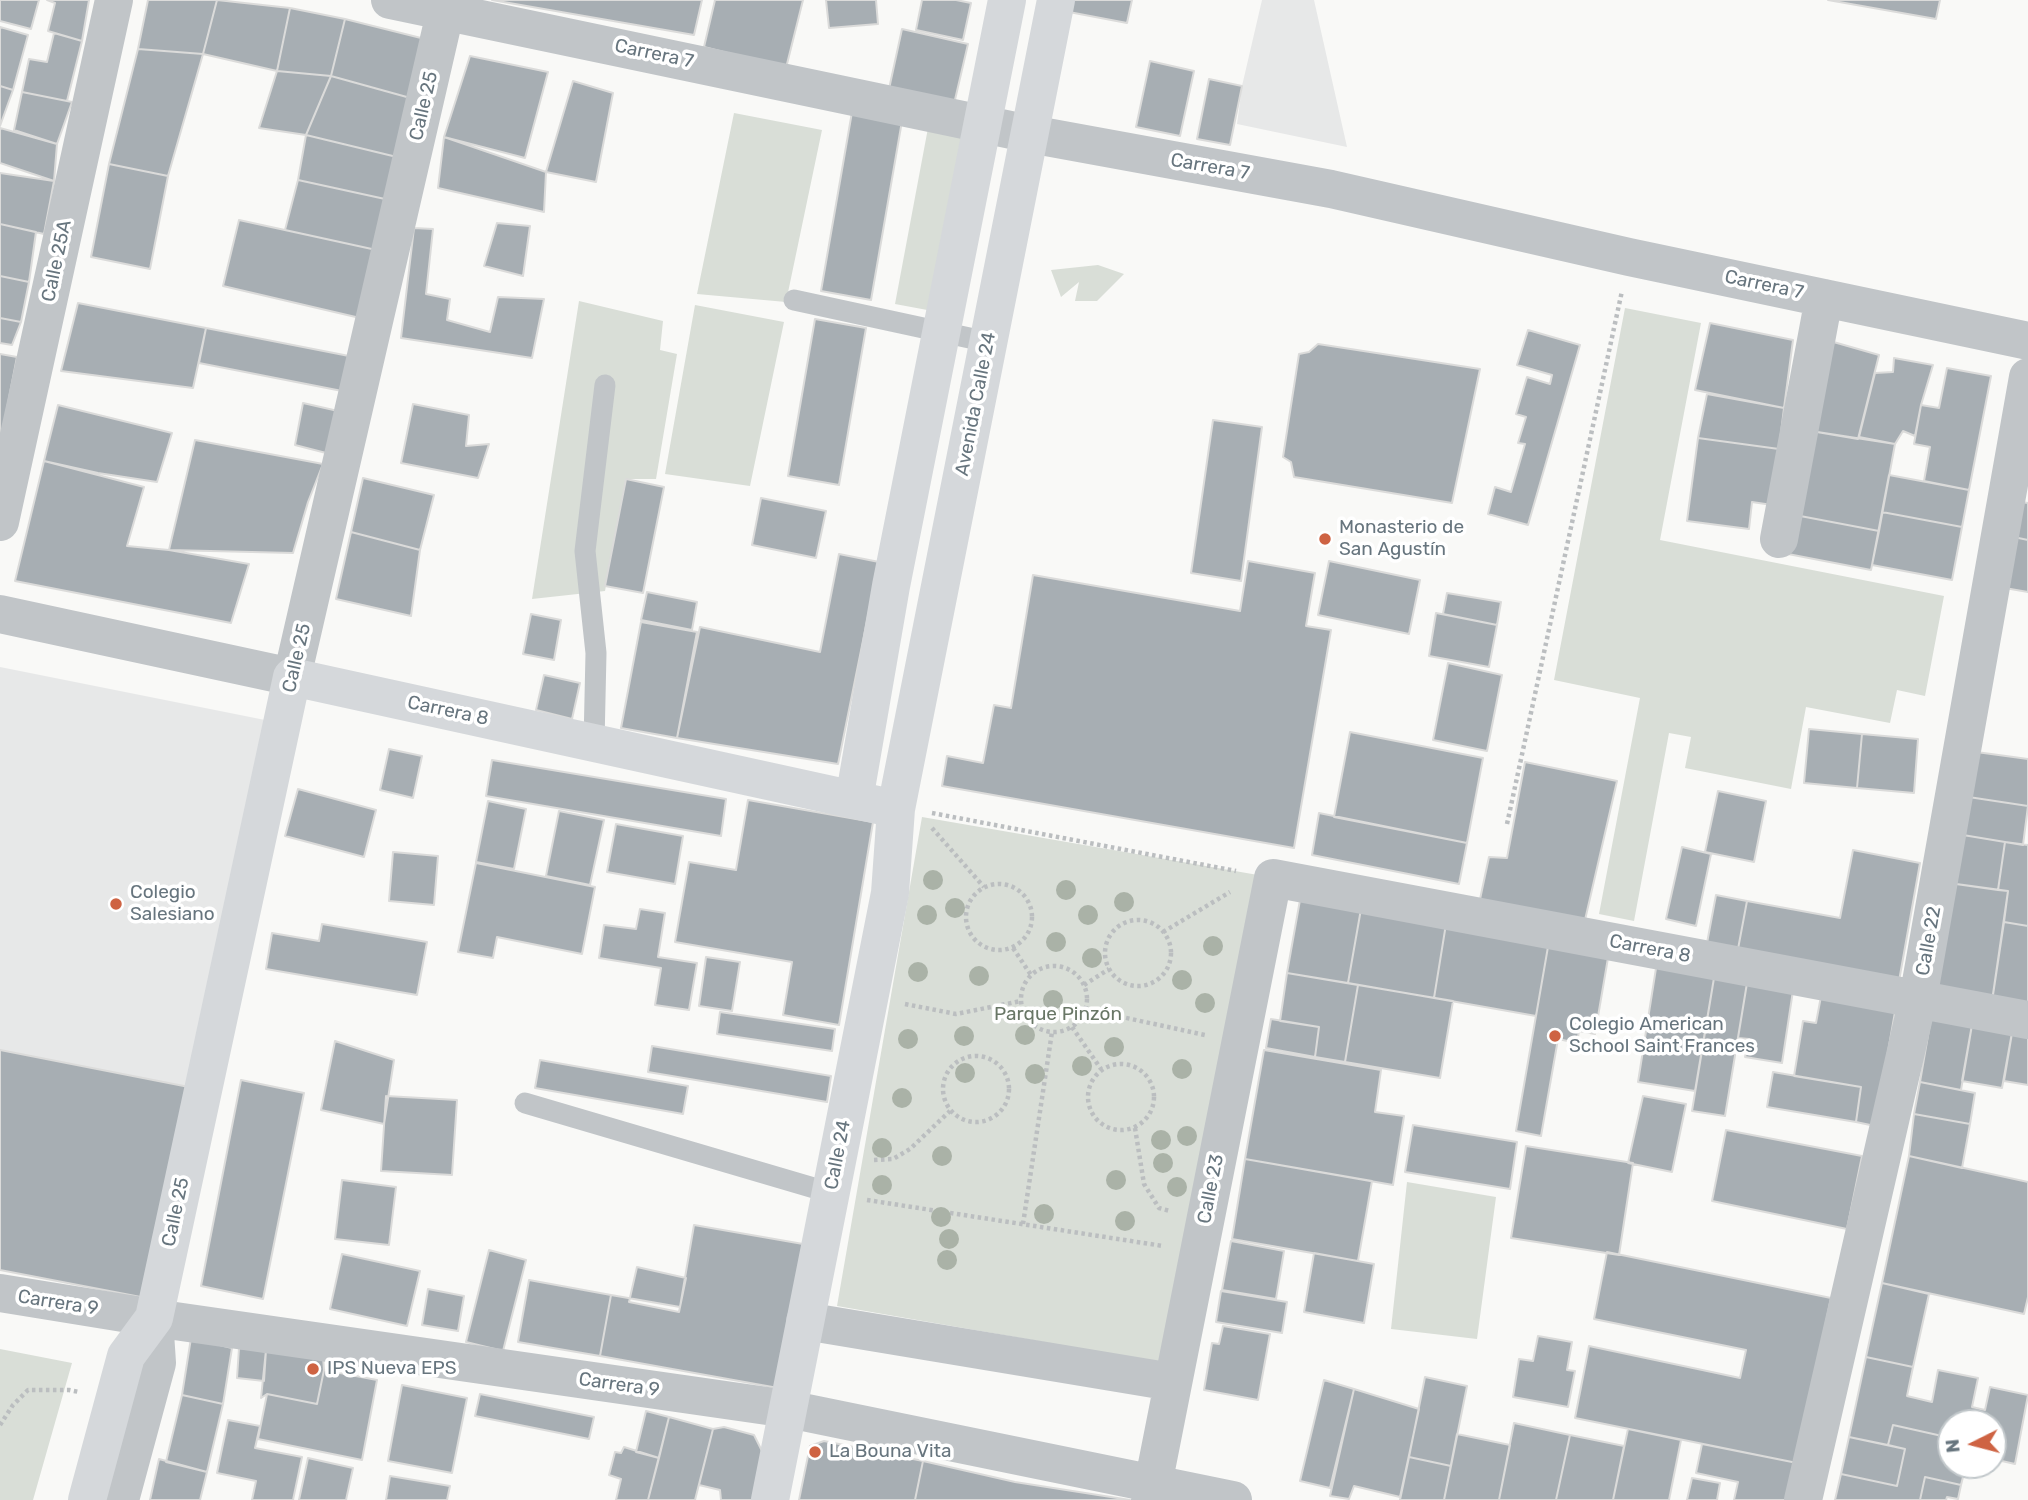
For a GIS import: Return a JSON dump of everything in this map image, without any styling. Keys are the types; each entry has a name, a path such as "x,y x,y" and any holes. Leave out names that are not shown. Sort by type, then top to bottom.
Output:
{"main road":[{"path":"854,800 891,586 1007,0"},
{"name":"Avenida Calle 24","path":"905,809 988,342 1056,0"},
{"name":"Carrera 8","path":"292,677 905,809"},
{"name":"Calle 25","path":"87,1500 126,1356 153,1318 292,677"},
{"name":"Calle 24","path":"770,1500 905,809"}],"street":[{"name":"Calle 25A","path":"0,522 114,0"},
{"name":"Carrera 7","path":"390,0 447,5 1030,134 1331,190 1629,257 2028,341"},
{"name":"Calle 25","path":"292,677 447,5"},
{"path":"1779,539 1824,298"},
{"name":"Calle 22","path":"1803,1500 1918,999 2028,377"},
{"name":"Carrera 8","path":"0,614 292,677"},
{"name":"Carrera 8","path":"1265,877 2028,1020"},
{"name":"Calle 23","path":"1151,1493 1240,1042 1265,877"},
{"name":"Carrera 9","path":"0,1293 153,1318 788,1409 1151,1493 1233,1500"},
{"name":"Calle 25","path":"120,1500 157,1363 153,1318"},
{"path":"805,1321 1172,1382"}],"lane":[{"path":"794,300 988,342"},
{"path":"594,743 596,653 585,551 606,385"},
{"path":"525,1103 834,1175"}],"path":[{"path":"1507,824 1618,312"},
{"path":"905,809 1265,877"},
{"path":"905,809 984,887"},
{"path":"1163,932 1265,877"},
{"path":"1000,883 1011,886 1021,891 1028,900 1032,910 1029,933 1013,948 1002,951 981,946 968,929 965,918 967,907 971,898 984,887 1000,883"},
{"path":"1139,919 1150,922 1163,932 1171,946 1168,969 1152,984 1131,986 1121,982 1109,970 1104,955 1105,944 1118,926 1128,921 1139,919"},
{"path":"1013,948 1031,975"},
{"path":"1044,967 1066,967 1076,973 1084,985 1087,993 1086,1009 1077,1024 1068,1030 1052,1032 1036,1028 1028,1021 1021,1001 1022,990 1031,975 1044,967"},
{"path":"1084,985 1109,970"},
{"path":"869,998 956,1014 1021,1001"},
{"path":"1086,1009 1240,1042"},
{"path":"1072,1027 1101,1069"},
{"path":"1023,1224 1052,1032"},
{"path":"965,1057 987,1057 1005,1072 1009,1094 999,1113 979,1122 958,1118 950,1111 942,1090 948,1070 956,1062 965,1057"},
{"path":"1122,1063 1143,1071 1150,1080 1154,1102 1144,1121 1135,1128 1114,1130 1095,1118 1088,1098 1089,1087 1093,1077 1101,1069 1122,1063"},
{"path":"834,1175 863,1160 893,1159 910,1149 950,1111"},
{"path":"1135,1128 1144,1184 1160,1208 1201,1237"},
{"path":"834,1175 1023,1224 1201,1237"},
{"path":"0,1424 28,1390 69,1390 91,1395"}],"shaded area":[{"path":"1262,0 1314,0 1347,147 1237,124 1242,86"},
{"name":"Colegio Salesiano","path":"0,667 270,721 151,1299 0,1270"}],"green space":[{"path":"734,113 822,130 786,302 697,294"},
{"path":"928,128 972,137 938,312 895,304"},
{"path":"1098,265 1124,274 1097,301 1075,301 1079,282 1061,297 1051,270"},
{"path":"579,301 663,321 660,350 677,354 656,479 626,479 605,591 532,599"},
{"path":"695,305 784,322 750,486 665,474"},
{"path":"1625,308 1701,323 1660,540 1944,596 1925,696 1897,690 1890,723 1806,707 1791,789 1685,768 1691,737 1669,733 1634,921 1599,914 1640,698 1554,680"},
{"name":"Parque Pinzón","path":"922,817 1258,875 1164,1363 837,1306"},
{"path":"1407,1182 1496,1197 1477,1339 1391,1329"},
{"path":"0,1349 72,1363 33,1500 0,1500"}],"building":[{"path":"0,0 39,0 31,29 0,21"},
{"path":"47,0 89,0 82,41 48,31 55,3"},
{"path":"148,0 217,0 203,54 138,49"},
{"path":"217,0 290,8 277,71 203,54"},
{"path":"492,0 702,0 694,35"},
{"path":"715,0 803,0 786,68 704,47"},
{"path":"826,0 876,0 878,24 829,28"},
{"path":"922,0 971,3 963,40 916,30"},
{"path":"1071,0 1132,0 1127,23 1069,12"},
{"path":"1828,0 1940,0 1936,19"},
{"path":"290,8 345,19 331,76 277,71"},
{"path":"345,19 425,39 414,99 331,76"},
{"path":"0,27 28,35 13,90 0,86"},
{"path":"902,29 968,44 954,104 889,89"},
{"path":"54,33 82,41 67,101 22,92 29,59 47,62"},
{"path":"138,49 203,54 168,176 109,164"},
{"path":"470,56 548,72 525,158 444,137"},
{"path":"1150,61 1194,71 1180,136 1136,127"},
{"path":"277,71 331,76 306,135 259,128"},
{"path":"331,76 414,99 401,158 306,135"},
{"path":"1209,79 1242,86 1230,145 1197,139"},
{"path":"573,81 613,93 596,182 546,172"},
{"path":"0,86 13,90 0,126"},
{"path":"22,92 72,102 57,144 14,130"},
{"path":"852,112 902,121 871,300 821,291"},
{"path":"0,128 57,144 54,181 0,163"},
{"path":"306,135 401,158 385,199 298,180"},
{"path":"444,137 546,172 544,212 438,188"},
{"path":"109,164 168,176 150,269 91,257"},
{"path":"0,173 54,181 44,234 0,224"},
{"path":"298,180 385,199 381,251 285,230"},
{"path":"239,220 381,251 360,318 223,286"},
{"path":"497,223 530,226 523,276 484,266"},
{"path":"0,224 36,232 29,282 0,276"},
{"path":"414,228 433,229 426,294 450,299 447,320 490,332 498,297 544,299 532,358 401,338"},
{"path":"0,276 29,282 21,322 0,318"},
{"path":"78,303 206,328 193,388 61,371"},
{"path":"0,318 21,322 12,345 0,343"},
{"path":"815,319 866,328 839,485 788,476"},
{"path":"1710,323 1793,340 1784,408 1695,390"},
{"path":"206,328 349,356 342,391 199,363"},
{"path":"1528,330 1580,345 1528,525 1488,514 1495,487 1511,492 1525,444 1518,443 1526,417 1516,414 1527,377 1550,384 1552,375 1517,365"},
{"path":"1830,341 1879,355 1858,439 1811,431"},
{"path":"1318,344 1480,369 1452,503 1294,477 1291,462 1283,457 1299,354 1309,352"},
{"path":"0,354 17,357 0,445"},
{"path":"1894,358 1933,365 1915,436 1903,431 1895,444 1859,437 1875,373 1893,372"},
{"path":"1947,368 1991,376 1969,490 1924,481 1930,447 1914,444 1921,405 1939,408"},
{"path":"1707,394 1784,408 1779,449 1698,438"},
{"path":"303,403 338,411 330,454 295,445"},
{"path":"413,404 469,415 466,446 489,444 478,478 401,463"},
{"path":"58,405 172,433 157,482 44,461"},
{"path":"1213,420 1262,427 1241,581 1191,573"},
{"path":"1811,431 1895,444 1879,531 1795,515"},
{"path":"1698,438 1779,449 1772,505 1752,502 1749,529 1687,521"},
{"path":"195,440 323,464 293,553 169,550"},
{"path":"44,461 144,487 127,546 169,550 249,564 231,623 15,581"},
{"path":"1889,475 1969,490 1962,527 1882,512"},
{"path":"363,478 434,495 420,550 351,532"},
{"path":"626,479 664,487 643,593 605,586"},
{"path":"761,498 826,511 816,558 752,545"},
{"path":"2015,501 2028,503 2028,540 2009,536"},
{"path":"1882,512 1962,527 1952,580 1872,565"},
{"path":"1795,515 1879,531 1871,570 1788,554"},
{"path":"351,532 420,550 411,616 336,599"},
{"path":"2009,536 2028,540 2028,592 1999,587"},
{"path":"839,554 879,562 838,764 677,738 700,627 820,652"},
{"path":"1248,561 1315,573 1306,626 1331,630 1294,848 942,786 947,756 983,763 994,705 1011,708 1033,575 1240,611"},
{"path":"1329,561 1420,580 1409,634 1318,615"},
{"path":"647,592 697,602 692,630 641,620"},
{"path":"1447,593 1501,602 1497,625 1443,614"},
{"path":"1436,613 1497,625 1489,667 1429,656"},
{"path":"531,614 561,620 554,660 523,654"},
{"path":"641,622 697,632 677,738 621,728"},
{"path":"1448,663 1502,675 1487,751 1433,740"},
{"path":"544,675 580,683 572,719 536,710"},
{"path":"1809,729 1862,734 1857,788 1804,783"},
{"path":"1350,732 1483,758 1467,843 1334,817"},
{"path":"1862,734 1918,739 1914,793 1857,788"},
{"path":"389,749 422,756 413,798 380,790"},
{"path":"1969,751 2028,759 2028,806 1962,796"},
{"path":"492,760 726,799 721,836 486,796"},
{"path":"1525,762 1617,781 1585,920 1479,904 1489,857 1507,858"},
{"path":"298,789 376,810 364,857 285,836"},
{"path":"1718,791 1766,801 1754,862 1705,852"},
{"path":"1962,796 2028,806 2023,845 1957,834"},
{"path":"748,800 873,822 839,1025 783,1015 792,962 675,942 689,862 736,870"},
{"path":"488,801 526,809 514,869 476,862"},
{"path":"559,811 604,820 590,885 546,876"},
{"path":"1319,813 1467,843 1459,884 1312,855"},
{"path":"616,824 683,836 675,884 607,872"},
{"path":"1957,834 2005,842 1998,890 1949,883"},
{"path":"2005,842 2028,845 2028,926 2004,922 2008,891 1998,890"},
{"path":"1682,847 1711,854 1696,926 1666,919"},
{"path":"1853,850 1920,863 1899,981 1738,949 1747,901 1840,918"},
{"path":"393,852 438,856 434,905 389,901"},
{"path":"476,863 595,887 582,954 497,937 493,958 458,952"},
{"path":"1949,883 2008,891 1991,1008 1933,1000"},
{"path":"1716,895 1747,901 1738,949 1707,943"},
{"path":"1300,900 1361,909 1348,983 1287,973"},
{"path":"640,909 665,913 658,957 697,963 689,1010 655,1005 661,968 599,958 604,925 636,929"},
{"path":"1361,909 1446,924 1434,998 1348,983"},
{"path":"2004,922 2028,926 2028,1014 1991,1008"},
{"path":"322,924 427,942 417,995 266,969 272,933 319,941"},
{"path":"1446,924 1549,941 1536,1016 1434,998"},
{"name":"Colegio American School Saint Frances","path":"1549,941 1609,952 1595,1034 1579,1031 1577,1043 1558,1039 1541,1136 1516,1131"},
{"path":"706,957 740,962 732,1011 699,1006"},
{"path":"1657,962 1715,972 1695,1091 1638,1082"},
{"path":"1715,972 1748,977 1725,1116 1692,1111"},
{"path":"1287,973 1358,985 1345,1062 1315,1057 1319,1027 1280,1021"},
{"path":"1748,977 1794,984 1782,1063 1745,1057 1749,1039 1738,1038"},
{"path":"1358,985 1453,1001 1440,1078 1345,1062"},
{"path":"1822,991 1895,1012 1875,1126 1856,1122 1861,1087 1794,1076 1803,1021 1816,1023"},
{"path":"720,1012 835,1029 832,1051 717,1034"},
{"path":"1932,1012 1973,1019 1961,1090 1920,1082"},
{"path":"1271,1019 1319,1027 1315,1057 1266,1048"},
{"path":"1973,1019 2013,1027 2002,1088 1962,1081"},
{"path":"2013,1027 2028,1029 2028,1085 2004,1081"},
{"path":"335,1041 394,1060 384,1124 321,1110"},
{"path":"652,1046 831,1076 827,1102 648,1072"},
{"path":"0,1050 194,1088 151,1299 0,1270"},
{"path":"1264,1050 1381,1070 1375,1112 1404,1116 1393,1185 1245,1159"},
{"path":"540,1060 688,1086 683,1114 535,1088"},
{"path":"1773,1072 1861,1087 1856,1122 1767,1107"},
{"path":"241,1080 304,1093 263,1299 201,1286"},
{"path":"1920,1082 1975,1093 1970,1124 1914,1114"},
{"path":"386,1096 457,1100 452,1175 381,1171"},
{"path":"1643,1096 1686,1104 1672,1172 1628,1163"},
{"path":"1914,1114 1970,1124 1962,1168 1909,1156"},
{"path":"1413,1125 1517,1142 1510,1189 1405,1172"},
{"path":"1726,1130 1862,1156 1847,1229 1712,1201"},
{"path":"1526,1146 1633,1163 1619,1255 1511,1238"},
{"path":"1909,1156 2028,1182 2028,1297 2024,1314 1882,1283"},
{"path":"1245,1159 1372,1181 1358,1261 1232,1239"},
{"path":"342,1180 396,1187 389,1245 335,1239"},
{"path":"694,1225 803,1244 778,1388 600,1356 611,1295 680,1307"},
{"path":"1231,1241 1284,1251 1276,1299 1222,1290"},
{"path":"489,1250 526,1260 503,1351 466,1342"},
{"path":"1607,1252 1831,1298 1797,1463 1575,1418 1589,1346 1740,1378 1746,1350 1594,1319"},
{"path":"1314,1253 1374,1264 1364,1323 1304,1312"},
{"path":"342,1254 420,1271 407,1326 330,1309"},
{"path":"637,1267 686,1278 679,1312 629,1302"},
{"path":"529,1280 611,1295 600,1356 518,1342"},
{"path":"1882,1283 1929,1294 1913,1367 1866,1357"},
{"path":"428,1289 464,1296 458,1331 422,1325"},
{"path":"1221,1291 1287,1302 1282,1333 1216,1322"},
{"path":"1223,1326 1270,1334 1258,1400 1204,1390 1212,1343 1219,1344"},
{"path":"1538,1336 1572,1342 1567,1370 1575,1371 1568,1407 1513,1397 1519,1359 1533,1361"},
{"path":"191,1338 232,1348 223,1404 182,1395"},
{"path":"239,1348 266,1350 264,1381 237,1378"},
{"path":"266,1350 323,1357 324,1370 317,1404 267,1394 261,1398"},
{"path":"1866,1357 1913,1367 1907,1396 1932,1402 1938,1370 1978,1378 1972,1407 1981,1409 1937,1409 1937,1435 1893,1425 1888,1445 1849,1437"},
{"path":"324,1370 377,1380 362,1460 258,1439 267,1394 317,1404"},
{"path":"1425,1377 1467,1386 1451,1466 1409,1457"},
{"path":"1324,1380 1354,1389 1330,1488 1300,1481"},
{"path":"402,1385 467,1398 452,1473 388,1461"},
{"path":"1990,1387 2028,1395 2015,1464 2007,1462 2007,1409 1985,1409"},
{"path":"1354,1389 1419,1409 1400,1497 1354,1486 1349,1499 1330,1496"},
{"path":"480,1394 594,1417 589,1439 475,1416"},
{"path":"182,1395 223,1404 207,1472 166,1462"},
{"path":"646,1411 669,1417 659,1458 636,1452"},
{"path":"669,1417 713,1429 695,1500 648,1500"},
{"path":"228,1420 260,1426 255,1448 302,1457 293,1500 252,1500 256,1481 217,1473"},
{"path":"1514,1423 1570,1435 1556,1500 1499,1500"},
{"path":"1893,1425 1937,1435 1937,1479 1962,1479 1961,1485 1925,1477 1920,1500 1835,1500 1841,1474 1897,1486 1905,1449 1888,1445"},
{"path":"724,1427 754,1435 764,1455 754,1500 721,1500 720,1490 699,1485 713,1429"},
{"path":"1628,1429 1681,1440 1669,1500 1613,1500"},
{"path":"1457,1434 1510,1445 1499,1500 1444,1500"},
{"path":"1570,1435 1624,1446 1613,1500 1556,1500"},
{"path":"1849,1437 1905,1449 1897,1486 1841,1474"},
{"path":"824,1441 923,1461 915,1500 799,1500 810,1446"},
{"path":"1702,1444 1797,1463 1790,1500 1734,1500 1738,1482 1696,1473"},
{"path":"624,1447 659,1458 648,1500 616,1500 621,1479 609,1475 615,1452 621,1453"},
{"path":"1409,1457 1451,1466 1444,1500 1400,1500"},
{"path":"308,1458 353,1468 346,1500 299,1500"},
{"path":"159,1459 207,1472 200,1500 150,1500"},
{"path":"923,1461 1015,1482 1130,1500 915,1500"},
{"path":"390,1476 450,1486 447,1500 386,1500"},
{"path":"1925,1477 1961,1485 1958,1499 1947,1497 1946,1500 1920,1500"},
{"path":"1692,1478 1720,1483 1717,1500 1687,1500"}],"place":[{"name":"Monasterio de San Agustín","path":"1325,539"},
{"name":"Colegio Salesiano","path":"116,904"},
{"name":"Colegio American School Saint Frances","path":"1555,1036"},
{"name":"IPS Nueva EPS","path":"313,1369"},
{"name":"La Bouna Vita","path":"815,1452"}]}
